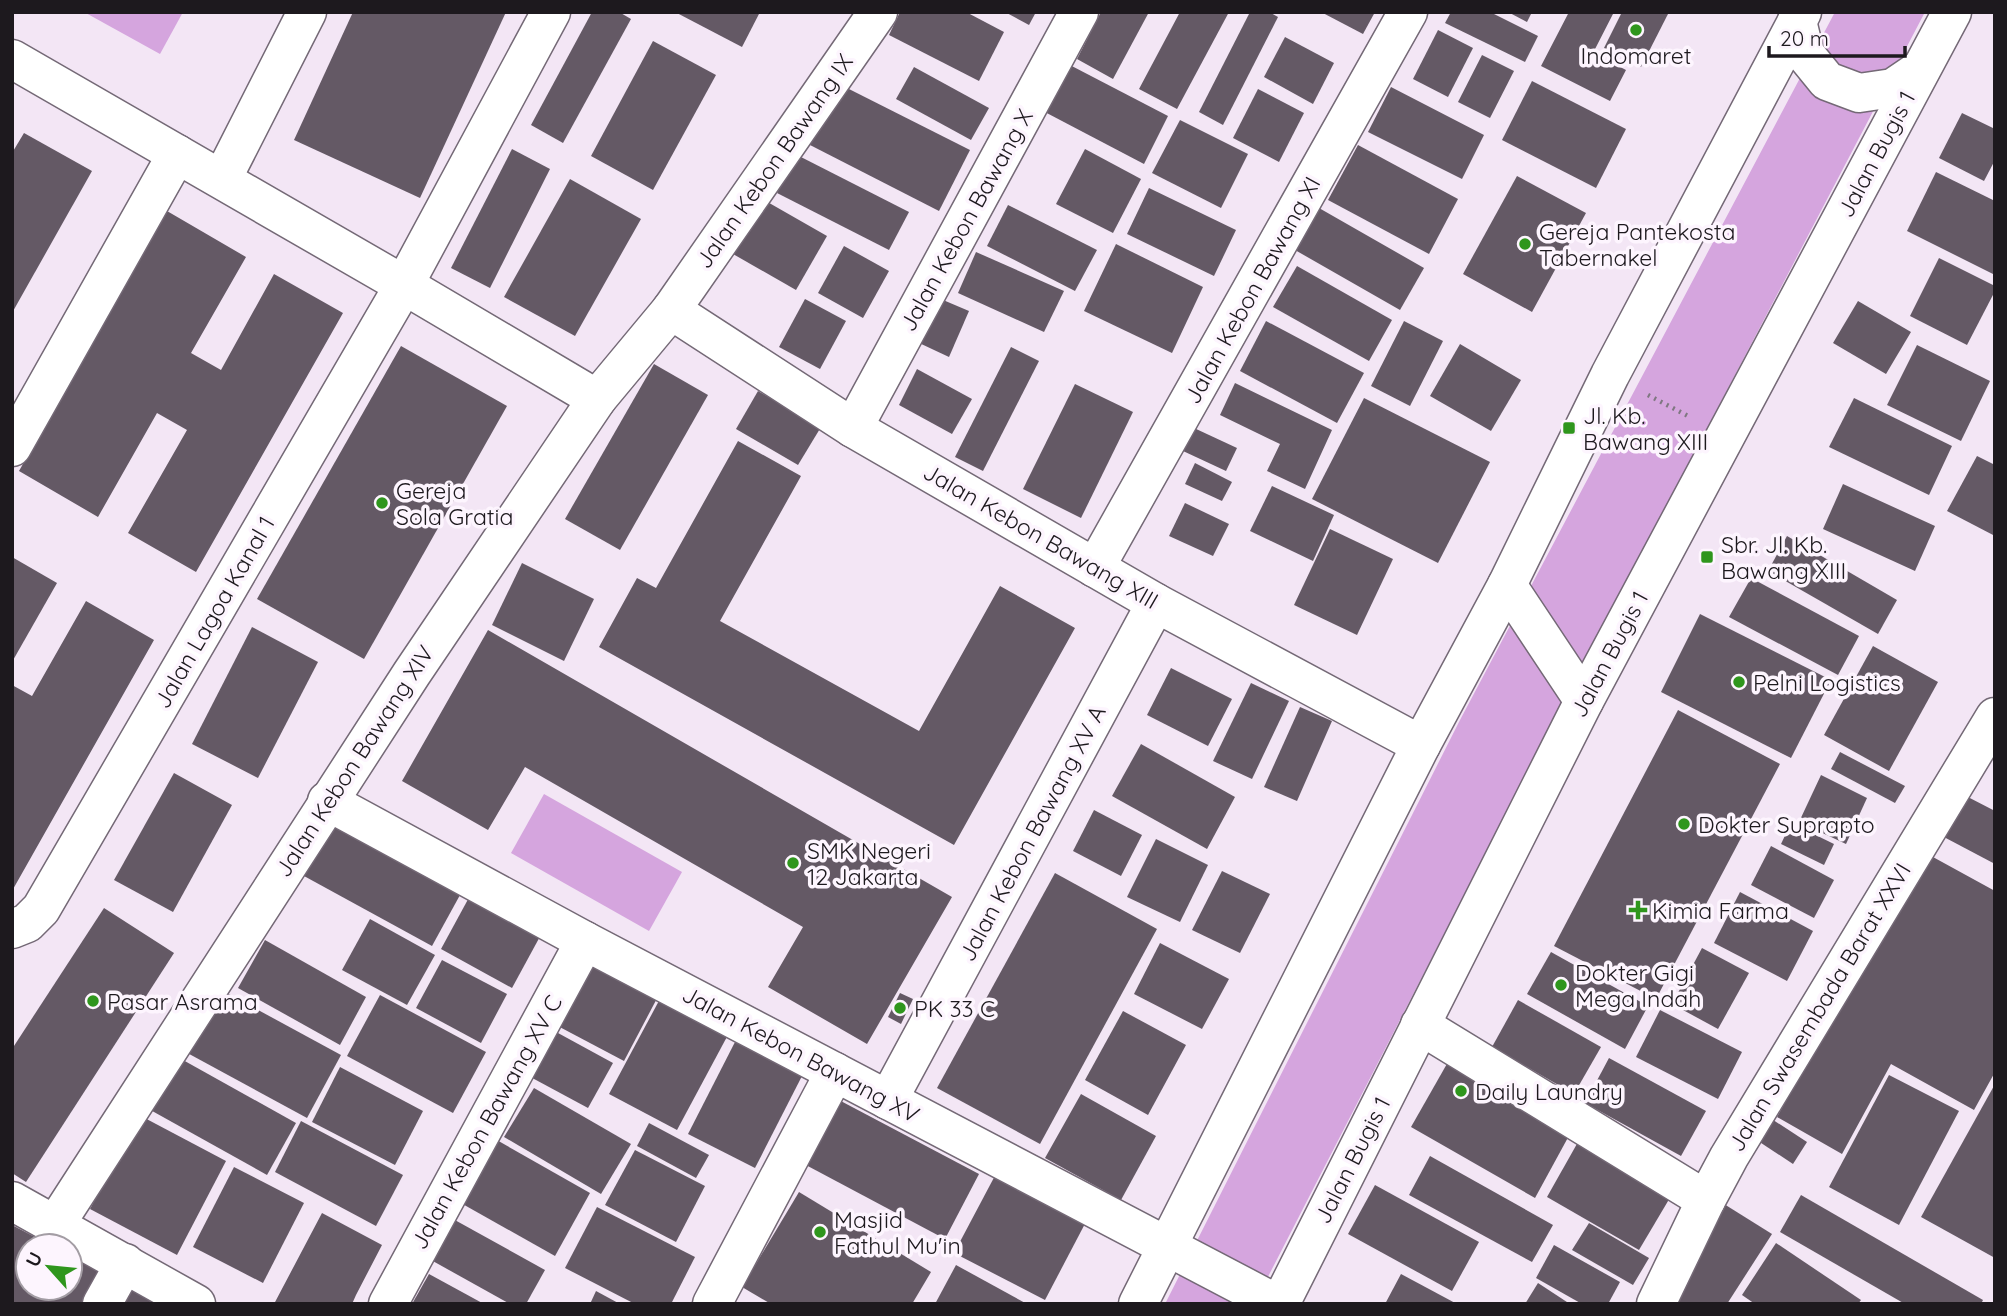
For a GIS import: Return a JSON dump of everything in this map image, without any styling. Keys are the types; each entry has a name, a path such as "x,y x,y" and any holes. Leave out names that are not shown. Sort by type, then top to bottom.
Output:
{"street":[{"path":"222,179 307,12"},
{"name":"Jalan Lagoa Kanal 1","path":"12,929 27,923 41,909 404,285 551,12"},
{"name":"Jalan Kebon Bawang IX","path":"671,310 878,12"},
{"name":"Jalan Kebon Bawang X","path":"853,428 1079,12"},
{"name":"Jalan Kebon Bawang XI","path":"1095,568 1408,12"},
{"name":"Jalan Bugis 1","path":"1278,1304 1584,701 1952,12"},
{"path":"1799,17 1805,54 1827,81 1859,93 1893,88 1922,69"},
{"path":"1138,1304 1421,745 1507,585 1610,375 1799,17"},
{"path":"12,59 597,399"},
{"path":"12,447 177,154"},
{"name":"Jalan Kebon Bawang XIV","path":"55,1225 327,801 597,399 671,310"},
{"name":"Jalan Kebon Bawang XIII","path":"671,310 853,428 1156,603 1421,745"},
{"path":"1507,585 1584,701"},
{"name":"Jalan Kebon Bawang XV A","path":"888,1100 1156,603"},
{"name":"Jalan Swasembada Barat XXVI","path":"1656,1304 1706,1200 1767,1092 1995,718"},
{"name":"Jalan Kebon Bawang XV","path":"327,801 585,941 1278,1304"},
{"name":"Jalan Kebon Bawang XV C","path":"388,1304 585,941"},
{"path":"1420,1025 1706,1200"},
{"path":"712,1304 835,1072"},
{"path":"12,1201 196,1304"},
{"path":"102,1304 125,1263"}],"path":[{"path":"1637,390 1699,422"}],"shaded area":[{"path":"84,12 183,12 160,54"},
{"path":"1835,12 1925,12 1531,765 1254,1304 1165,1304 1460,720"},
{"path":"544,794 682,872 649,931 511,853"}],"building":[{"path":"353,12 506,12 420,198 294,140"},
{"path":"592,12 619,12 631,19 563,143 531,125"},
{"path":"675,12 760,12 742,47"},
{"path":"900,12 966,12 1004,32 979,81 889,35"},
{"path":"1005,12 1036,12 1029,25"},
{"path":"1101,12 1149,12 1113,79 1077,59"},
{"path":"1180,12 1229,12 1177,109 1139,89"},
{"path":"1250,12 1269,12 1278,17 1223,125 1199,112"},
{"path":"1321,12 1375,12 1363,34"},
{"path":"1451,12 1490,12 1538,36 1525,62 1445,23"},
{"path":"1508,12 1532,12 1527,22"},
{"path":"1569,12 1614,12 1593,53 1626,70 1610,101 1541,66"},
{"name":"Indomaret","path":"1622,12 1669,12 1641,67 1604,48"},
{"path":"1438,30 1473,48 1448,97 1413,79"},
{"path":"1285,37 1334,63 1313,104 1264,77"},
{"path":"653,41 716,75 653,190 591,156"},
{"path":"1482,55 1514,71 1490,118 1458,102"},
{"path":"1066,63 1168,116 1144,164 1041,110"},
{"path":"914,67 989,108 971,140 896,99"},
{"path":"1532,81 1626,129 1596,188 1502,140"},
{"path":"841,85 970,150 939,211 810,145"},
{"path":"1391,87 1484,135 1462,179 1368,132"},
{"path":"1258,89 1304,113 1279,162 1233,138"},
{"path":"1962,113 1995,129 1995,160 1984,181 1939,158"},
{"path":"1180,120 1248,154 1221,208 1152,173"},
{"path":"24,133 92,171 12,313 12,153"},
{"path":"1358,145 1458,199 1429,254 1328,200"},
{"path":"512,149 550,169 490,288 451,268"},
{"path":"1085,149 1141,179 1113,233 1056,204"},
{"path":"797,155 909,212 889,250 777,193"},
{"path":"1936,172 1995,201 1995,275 1907,231"},
{"name":"Gereja Pantekosta Tabernakel","path":"1517,176 1586,213 1532,312 1463,274"},
{"path":"570,179 641,219 575,336 504,297"},
{"path":"1149,188 1236,230 1214,276 1127,234"},
{"path":"764,200 827,236 796,290 733,254"},
{"path":"1008,205 1097,250 1075,291 987,246"},
{"path":"1319,208 1424,268 1400,310 1295,250"},
{"path":"167,211 246,257 191,353 221,370 274,274 343,313 196,572 128,533 187,430 157,413 98,517 19,471"},
{"path":"1116,244 1203,287 1172,353 1084,311"},
{"path":"844,246 889,271 863,318 818,293"},
{"path":"976,252 1064,291 1044,332 958,293"},
{"path":"1939,258 1995,286 1995,291 1967,345 1910,316"},
{"path":"1297,266 1392,320 1369,361 1273,307"},
{"path":"936,297 969,311 949,357 917,342"},
{"path":"805,299 846,321 820,369 779,347"},
{"path":"1858,301 1911,332 1886,374 1833,343"},
{"path":"1266,321 1364,373 1337,423 1240,371"},
{"path":"1404,321 1443,341 1410,406 1371,386"},
{"path":"1460,344 1521,380 1491,431 1430,396"},
{"path":"1917,345 1990,381 1961,441 1887,405"},
{"name":"Gereja Sola Gratia","path":"401,346 507,406 364,659 257,599"},
{"path":"1011,347 1039,361 983,471 955,457"},
{"path":"654,364 708,395 620,550 565,519"},
{"path":"917,369 972,399 952,434 899,405"},
{"path":"1235,383 1332,430 1305,489 1267,471 1280,444 1220,415"},
{"path":"1075,384 1133,412 1081,518 1023,489"},
{"path":"758,391 821,427 798,465 736,429"},
{"path":"1364,398 1490,462 1438,563 1312,499"},
{"path":"1854,398 1952,446 1929,495 1829,447"},
{"path":"1194,428 1237,448 1226,471 1183,451"},
{"path":"738,441 801,476 720,621 919,731 1000,586 1075,628 954,845 599,647 637,578 656,588"},
{"path":"1977,456 1995,465 1995,536 1947,511"},
{"path":"1195,463 1232,482 1222,501 1185,484"},
{"path":"1843,484 1935,526 1915,571 1823,529"},
{"path":"1272,486 1334,515 1313,561 1250,531"},
{"path":"1185,503 1229,524 1213,556 1169,536"},
{"path":"1330,529 1393,559 1357,635 1294,605"},
{"path":"1787,536 1897,600 1878,634 1768,571"},
{"path":"12,557 57,583 12,662"},
{"path":"522,563 594,599 564,661 492,625"},
{"path":"1751,578 1859,636 1838,675 1729,617"},
{"path":"86,601 154,640 12,891 12,685 32,696"},
{"path":"1700,614 1831,680 1791,758 1661,692"},
{"path":"252,627 318,662 258,778 192,744"},
{"name":"SMK Negeri 12 Jakarta","path":"488,630 952,897 867,1044 768,987 803,927 525,767 488,830 402,781"},
{"path":"1873,646 1938,682 1889,771 1824,735"},
{"path":"1171,668 1232,699 1208,746 1147,715"},
{"path":"1251,683 1289,701 1252,779 1213,761"},
{"path":"1300,707 1332,721 1297,801 1264,787"},
{"path":"1678,710 1780,764 1656,999 1554,946"},
{"path":"1141,744 1235,797 1207,849 1112,796"},
{"path":"1840,752 1905,786 1895,803 1831,769"},
{"path":"174,773 232,805 173,912 114,880"},
{"path":"1821,775 1867,798 1846,844 1799,822"},
{"path":"1964,795 1995,811 1995,864 1942,836"},
{"path":"1094,810 1142,835 1121,876 1073,851"},
{"path":"1791,823 1834,844 1824,865 1781,844"},
{"path":"331,825 460,895 432,946 304,876"},
{"path":"1156,839 1208,865 1180,922 1127,897"},
{"path":"1771,846 1834,880 1814,918 1751,885"},
{"path":"1922,851 1995,891 1995,1072 1974,1110 1891,1064 1842,1154 1777,1117"},
{"path":"1222,871 1270,894 1240,953 1192,930"},
{"path":"1055,873 1157,929 1040,1144 937,1088"},
{"path":"472,892 543,931 512,988 441,949"},
{"path":"1740,892 1813,931 1787,981 1714,943"},
{"name":"Pasar Asrama","path":"104,908 174,953 26,1182 12,1173 12,1049"},
{"path":"370,919 435,955 407,1005 342,970"},
{"path":"265,940 366,997 340,1045 238,988"},
{"path":"1160,943 1229,979 1202,1029 1134,994"},
{"path":"1702,948 1749,973 1718,1029 1672,1004"},
{"path":"594,950 663,987 624,1061 554,1024"},
{"path":"1551,952 1648,1006 1625,1049 1527,994"},
{"path":"442,960 507,994 481,1043 416,1008"},
{"path":"214,986 341,1055 307,1118 180,1049"},
{"name":"PK 33 C","path":"900,993 913,999 901,1024 888,1017"},
{"path":"380,995 486,1052 453,1113 347,1056"},
{"path":"661,997 729,1033 677,1130 609,1094"},
{"path":"1518,1000 1601,1047 1574,1094 1492,1047"},
{"path":"1660,1010 1742,1052 1718,1099 1636,1057"},
{"path":"1123,1011 1186,1045 1148,1115 1085,1080"},
{"path":"547,1027 613,1063 588,1108 523,1073"},
{"path":"735,1042 802,1076 755,1168 688,1134"},
{"path":"174,1055 296,1123 267,1175 145,1107"},
{"path":"1609,1058 1706,1111 1681,1156 1585,1103"},
{"path":"1448,1062 1571,1132 1535,1198 1411,1127"},
{"path":"340,1067 423,1111 395,1165 312,1122"},
{"path":"1889,1075 1959,1111 1899,1225 1829,1187"},
{"path":"1995,1084 1995,1258 1921,1217"},
{"path":"534,1088 631,1144 601,1194 504,1137"},
{"path":"1081,1094 1156,1136 1121,1200 1045,1158"},
{"path":"837,1099 979,1174 945,1239 804,1164"},
{"path":"1761,1112 1807,1142 1793,1164 1746,1133"},
{"path":"139,1115 226,1161 177,1255 90,1209"},
{"path":"301,1121 403,1175 376,1226 275,1172"},
{"path":"649,1123 709,1155 696,1178 637,1146"},
{"path":"495,1139 590,1193 555,1256 459,1202"},
{"path":"1578,1142 1671,1196 1639,1250 1547,1197"},
{"path":"635,1150 705,1186 676,1242 605,1205"},
{"path":"1430,1156 1553,1225 1532,1262 1409,1195"},
{"path":"234,1167 304,1203 263,1283 193,1247"},
{"path":"998,1170 1088,1218 1045,1300 954,1253"},
{"path":"1375,1185 1479,1242 1452,1291 1348,1234"},
{"name":"Masjid Fathul Mu'in","path":"799,1192 931,1272 912,1304 771,1304 742,1287"},
{"path":"1801,1195 1983,1300 1981,1304 1905,1304 1780,1232"},
{"path":"1724,1204 1772,1234 1727,1304 1660,1304"},
{"path":"597,1207 695,1257 671,1304 635,1304 565,1268"},
{"path":"322,1213 382,1245 352,1304 274,1304"},
{"path":"453,1219 545,1270 526,1304 510,1304 431,1260"},
{"path":"1589,1223 1649,1258 1633,1285 1572,1250"},
{"path":"12,1225 25,1232 14,1232 14,1302 84,1302 84,1263 104,1274 87,1304 12,1304"},
{"path":"1776,1243 1861,1300 1858,1304 1755,1304 1742,1295"},
{"path":"1554,1245 1620,1282 1608,1304 1582,1304 1536,1278"},
{"path":"956,1265 1027,1304 935,1304"},
{"path":"429,1274 484,1304 412,1304"},
{"path":"1401,1274 1457,1304 1385,1304"},
{"path":"119,1282 160,1304 107,1304"},
{"path":"1538,1283 1570,1304 1525,1304"},
{"path":"596,1291 620,1304 590,1304"}],"place":[{"name":"Indomaret","path":"1636,30"},
{"name":"Gereja Pantekosta Tabernakel","path":"1525,244"},
{"name":"Jl. Kb. Bawang XIII","path":"1569,428"},
{"name":"Gereja Sola Gratia","path":"382,503"},
{"name":"Sbr. Jl. Kb. Bawang XIII","path":"1707,557"},
{"name":"Pelni Logistics","path":"1739,682"},
{"name":"Dokter Suprapto","path":"1684,824"},
{"name":"SMK Negeri 12 Jakarta","path":"793,863"},
{"name":"Kimia Farma","path":"1638,910"},
{"name":"Dokter Gigi Mega Indah","path":"1561,985"},
{"name":"Pasar Asrama","path":"93,1001"},
{"name":"PK 33 C","path":"900,1008"},
{"name":"Daily Laundry","path":"1461,1091"},
{"name":"Masjid Fathul Mu'in","path":"820,1232"}]}
